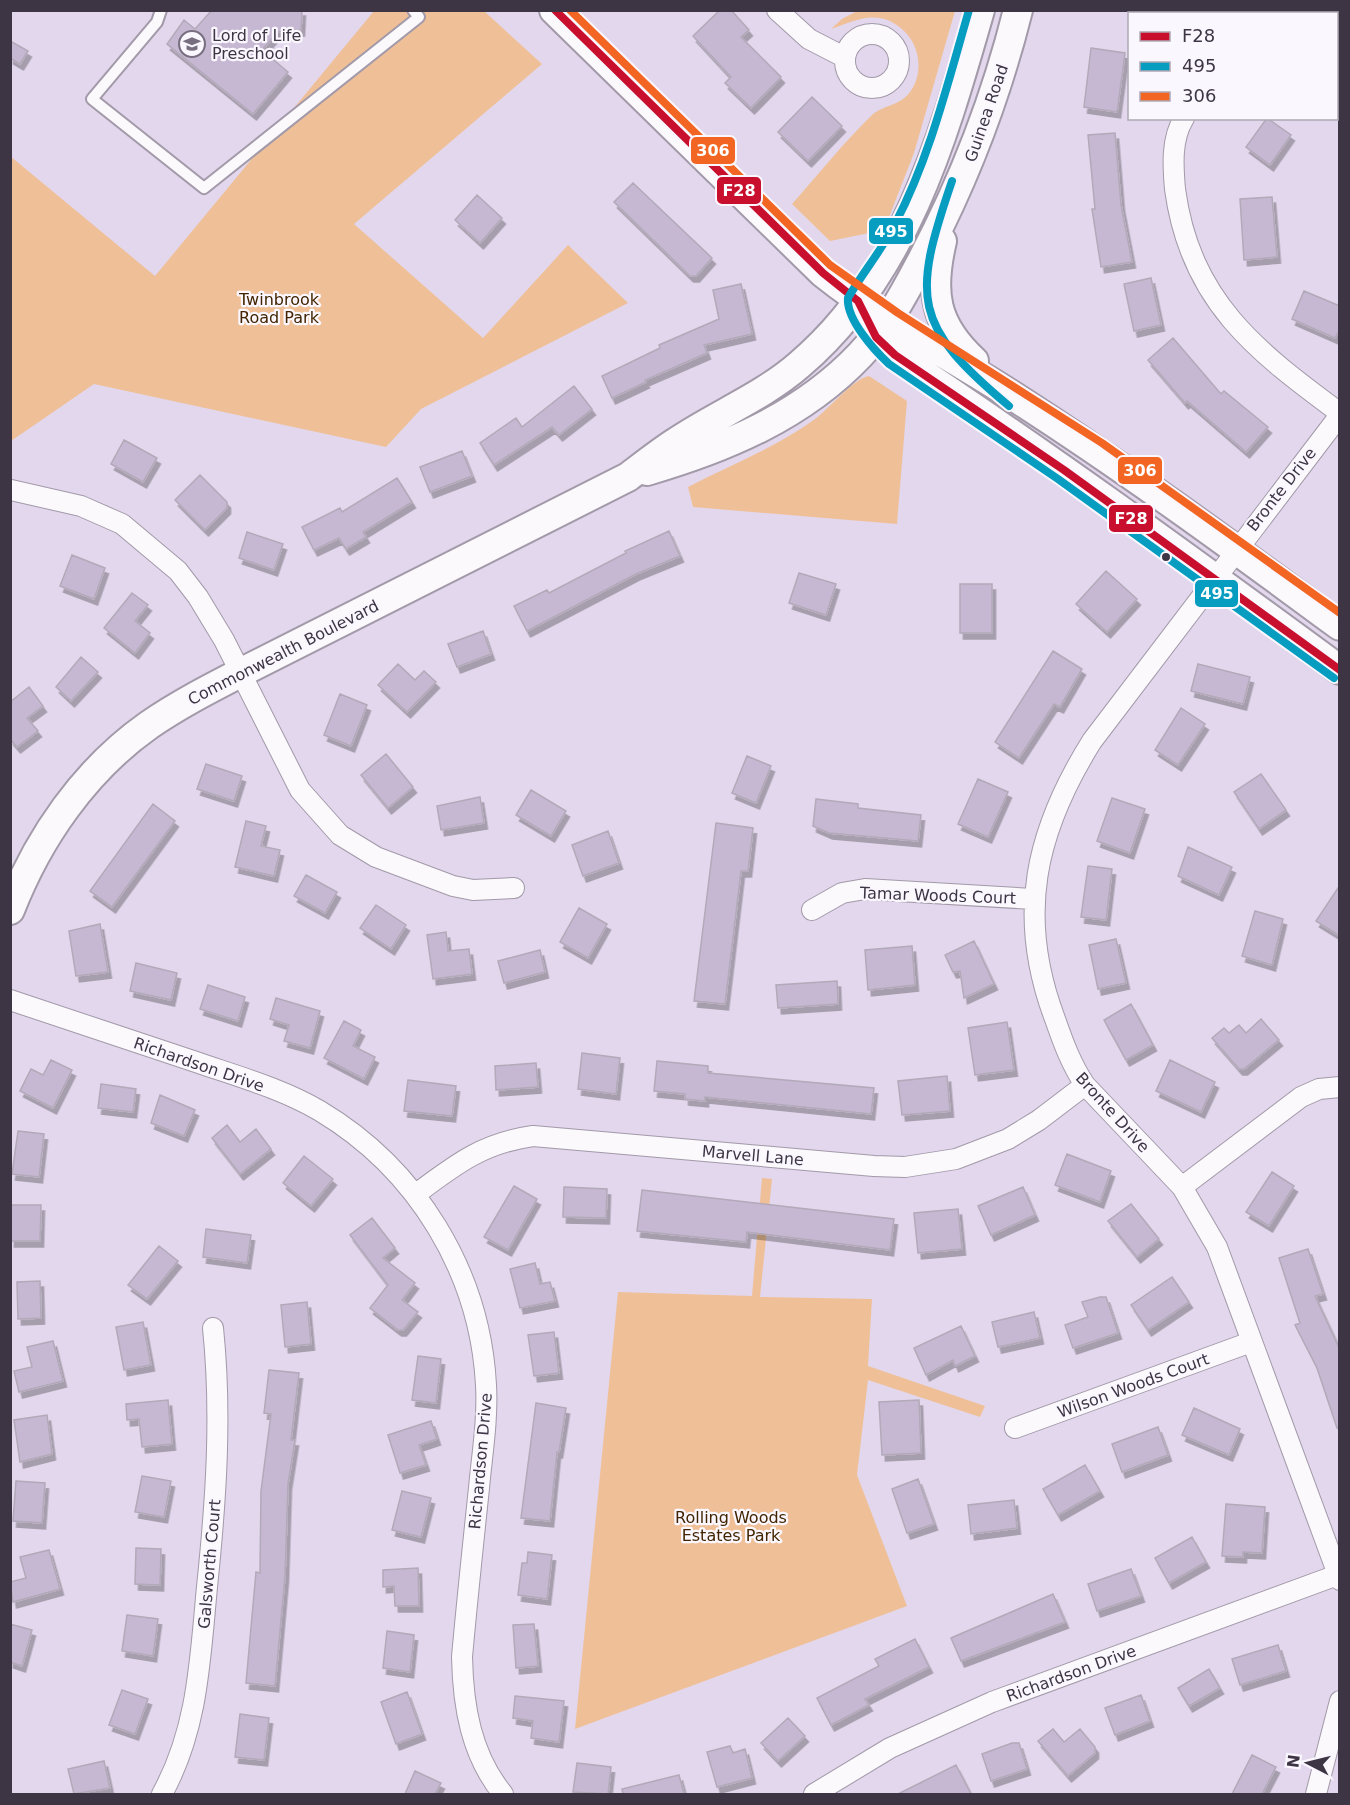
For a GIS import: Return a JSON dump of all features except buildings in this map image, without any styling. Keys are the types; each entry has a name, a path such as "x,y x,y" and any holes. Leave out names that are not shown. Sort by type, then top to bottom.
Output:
{"main road":[{"path":"554,10 823,273 858,301 882,328 895,355 1026,441 1340,670"},
{"path":"858,301 890,256 921,193 955,97 980,10"},
{"name":"Guinea Road","path":"882,328 941,225 968,166 1001,72 1018,10"},
{"path":"968,166 942,240 935,267 934,292 948,333 1014,396"},
{"name":"Commonwealth Boulevard","path":"10,910 42,843 72,798 108,759 147,726 180,704 628,477 676,442 735,409 799,365 828,338 858,301"},
{"path":"882,328 1014,396 1235,549 1340,626"},
{"name":"Commonwealth Boulevard","path":"628,477 697,457 745,437 786,414 835,377 882,328"}],"street":[{"path":"777,10 809,39 844,57"},
{"path":"1183,120 1173,154 1173,171 1181,221 1205,283 1245,337 1273,363 1340,414"},
{"name":"Bronte Drive","path":"1339,1576 1217,1247 1182,1187 1085,1085 1070,1059 1047,999 1038,955 1033,899 1045,837 1069,777 1092,741 1235,549 1340,414"},
{"path":"11,490 81,506 136,533 166,558 198,597 300,790 309,804 340,835 376,857 453,886 473,890 514,888"},
{"name":"Tamar Woods Court","path":"812,910 842,893 865,889 1033,899"},
{"name":"Richardson Drive","path":"10,1000 289,1096 318,1110 366,1143 416,1194 451,1250 464,1280 476,1319 484,1358 485,1420 462,1657 462,1688 471,1735 503,1794"},
{"name":"Marvell Lane","path":"416,1194 481,1149 508,1140 533,1136 874,1167 934,1164 975,1154 1008,1139 1039,1120 1085,1085"},
{"path":"1182,1187 1301,1097 1319,1089 1340,1087"},
{"name":"Galsworth Court","path":"162,1794 187,1740 197,1692 217,1486 218,1389 213,1328"},
{"name":"Wilson Woods Court","path":"1015,1428 1251,1342"},
{"name":"Richardson Drive","path":"814,1794 890,1748 972,1710 1339,1576"},
{"path":"1316,1794 1340,1701"}],"lane":[{"path":"161,10 157,22 92,99 204,188 419,17 413,10"}],"green space":[{"path":"859,10 955,11 914,153 884,230 830,241 792,204 872,115 906,97 917,76 918,60 913,43 909,36 894,23 885,19 868,18 831,29 842,19"},
{"name":"Twinbrook Road Park","path":"374,11 484,11 542,64 354,224 483,338 568,245 628,303 421,409 386,447 94,384 11,441 10,156 155,276"},
{"path":"869,376 907,401 897,524 693,507 688,487 800,429 821,414 856,382"},
{"name":"Rolling Woods Estates Park","path":"762,1178 772,1179 760,1297 872,1299 868,1366 985,1406 980,1417 868,1380 857,1475 907,1606 575,1729 618,1292 752,1296"}],"transit line":[{"name":"F28","path":"555,10 823,273 858,301 876,337 895,355 1064,470 1340,670"},
{"name":"306","path":"570,10 830,265 898,313 1102,443 1340,613"},
{"name":"495","path":"969,10 937,119 918,172 890,234 848,298 851,315 869,343 889,364 1058,479 1334,678"},
{"name":"495","path":"952,181 930,254 927,282 929,307 938,330 954,353 977,378 1009,406"}],"place":[{"name":"Lord of Life Preschool","path":"192,44"}]}
